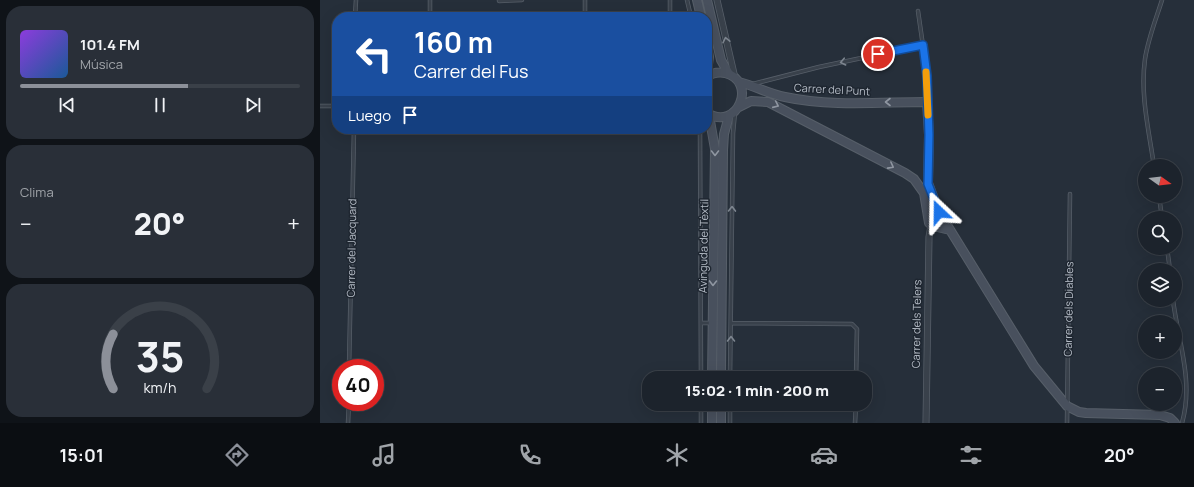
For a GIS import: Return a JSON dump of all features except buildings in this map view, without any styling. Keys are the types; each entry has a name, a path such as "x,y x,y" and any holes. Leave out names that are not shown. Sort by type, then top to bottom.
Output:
{"street":[{"path":"697,0 700,12"},
{"path":"707,0 710,12"},
{"path":"717,0 734,78"},
{"path":"712,21 721,60 734,78"},
{"name":"Carrer del Punt","path":"712,74 716,72 785,97 818,101 927,102"},
{"name":"Avinguda del Tèxtil","path":"721,371 724,134 742,94 734,78"},
{"path":"712,115 719,118 756,101 774,104 914,179 924,193 929,216 928,220 934,226 950,230"},
{"path":"927,102 929,135 928,172 930,190 941,215 1034,366 1067,406 1079,412 1160,415 1170,418 1175,423"},
{"name":"Avinguda del Tèxtil","path":"712,134 715,149 712,371"},
{"path":"914,179 922,179 928,172"},
{"path":"929,216 932,212 941,215"},
{"path":"934,226 942,224 941,215"},
{"name":"Carrer dels Telers","path":"926,423 926,321 929,237 934,226"},
{"path":"712,411 712,423"},
{"path":"721,411 721,423"}],"lane":[{"path":"355,12 356,0"},
{"path":"430,0 430,12"},
{"path":"499,1 522,0"},
{"path":"585,0 585,12"},
{"path":"670,0 670,12"},
{"path":"687,0 691,12"},
{"path":"1153,159 1145,108 1145,58 1162,0"},
{"path":"918,11 927,76 927,102"},
{"path":"749,85 819,67 923,45"},
{"path":"320,106 332,106"},
{"path":"730,371 734,111"},
{"name":"Carrer del Jacquard","path":"349,359 354,134"},
{"path":"700,134 701,371"},
{"name":"Carrer dels Diables","path":"1067,423 1070,194"},
{"path":"1174,307 1189,370 1189,398 1182,423"},
{"path":"702,322 713,323"},
{"path":"731,323 852,324 857,329 856,371"},
{"path":"348,423 349,411"},
{"path":"700,423 701,411"},
{"path":"730,411 730,423"},
{"path":"856,411 856,423"}],"slow traffic":[{"path":"926,72 928,115"}],"route":[{"path":"878,54 923,45 927,76 929,135 928,184 939,212"}]}
